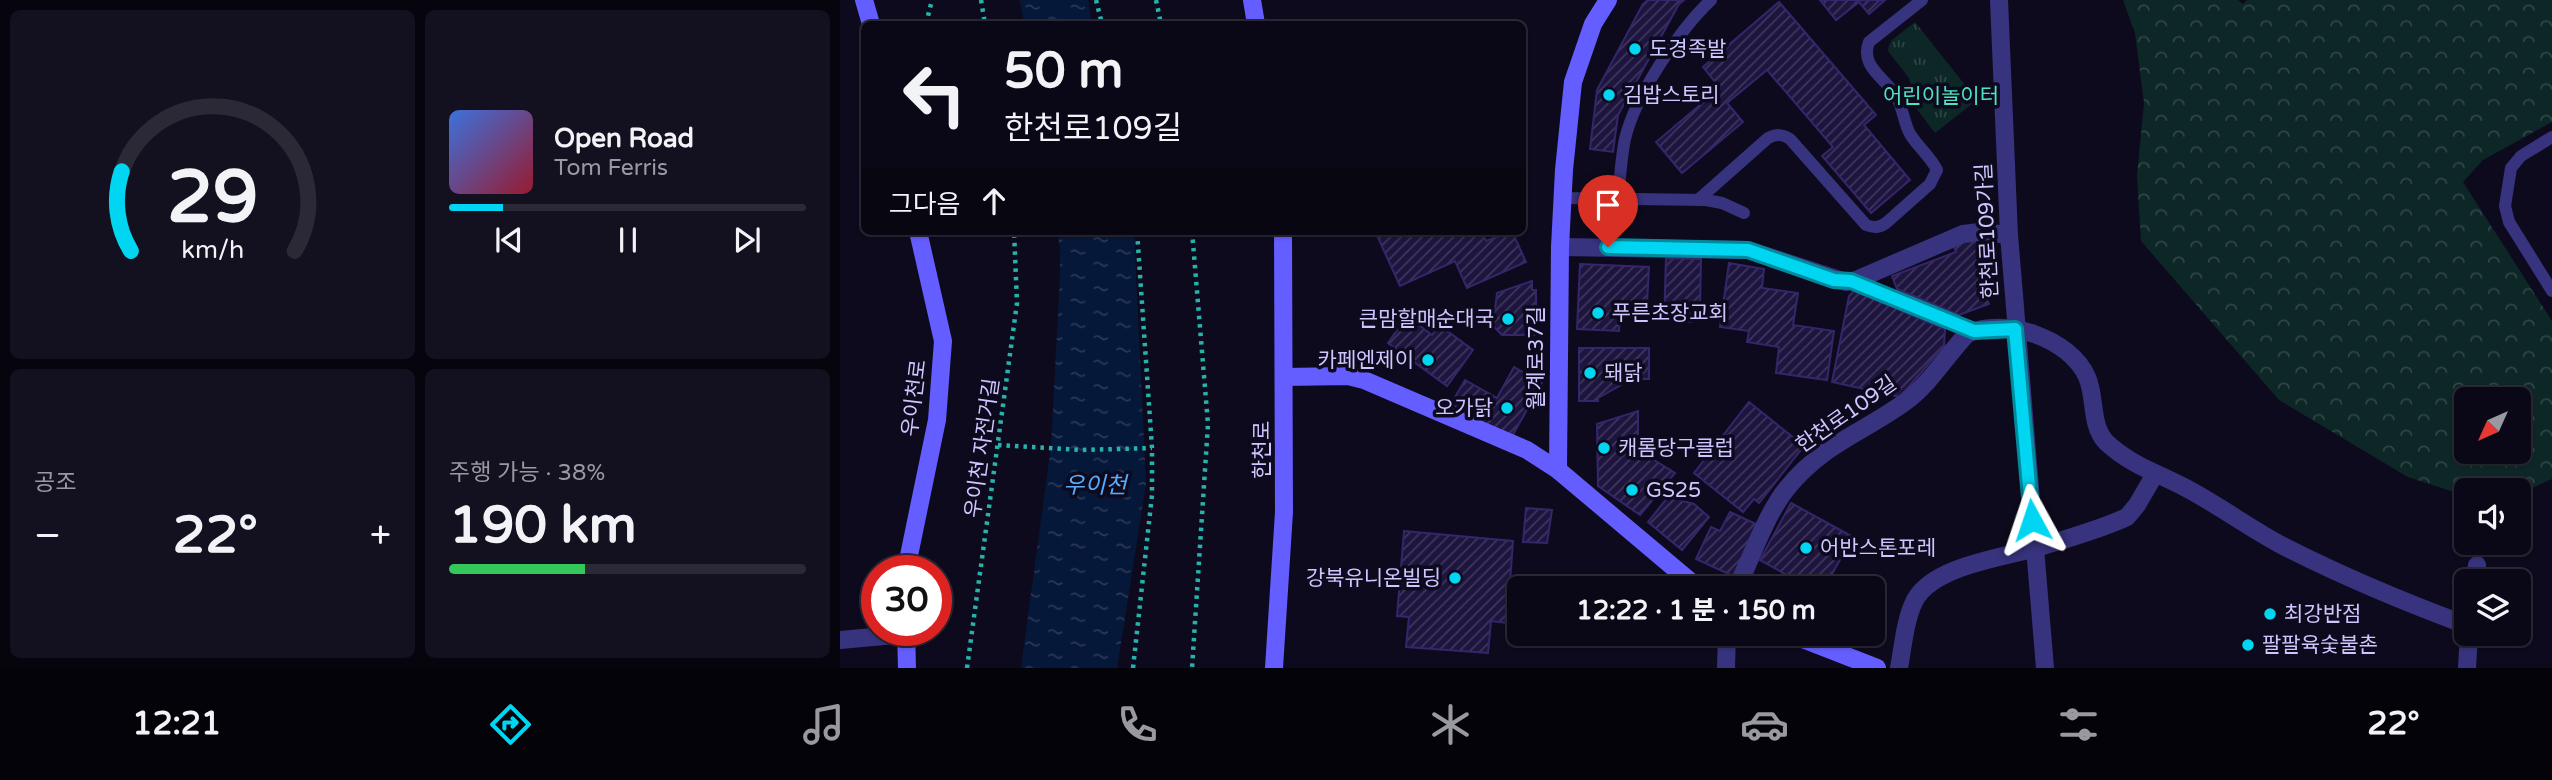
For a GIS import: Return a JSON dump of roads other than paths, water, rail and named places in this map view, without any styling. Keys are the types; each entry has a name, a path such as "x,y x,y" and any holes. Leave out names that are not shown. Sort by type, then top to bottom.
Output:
{"street":[{"path":"864,0 870,21"},
{"path":"1252,0 1256,21"},
{"name":"월계로37길","path":"1558,470 1560,247 1573,82 1593,24 1608,0"},
{"name":"한천로109가길","path":"1999,0 2015,329 2045,668"},
{"path":"1560,247 1748,250 1834,280 1851,281 1963,234 1979,232 2009,235"},
{"name":"우이천로","path":"909,555 937,420 943,341 919,235"},
{"name":"한천로","path":"1273,668 1284,512 1283,235"},
{"path":"1974,331 2015,329 2053,341 2082,367 2091,387 2099,433 2130,461 2184,487 2284,546 2386,595 2454,620"},
{"name":"한천로109길","path":"1743,576 1780,499 1800,474 1847,436 1908,400 1965,337 1974,331"},
{"path":"1285,377 1348,376 1364,380 1527,450 1558,470 1684,576"},
{"path":"1899,668 1911,611 1928,585 1973,563 2034,548 2127,517 2155,474"},
{"path":"840,640 861,637"},
{"path":"906,646 906,668"},
{"path":"1726,668 1727,646"},
{"path":"1821,646 1877,668"},
{"path":"2467,668 2468,646"}],"lane":[{"path":"1618,199 1625,138 1640,99 1688,23 1711,0"},
{"path":"1698,200 1768,138 1783,135 1790,139 1866,225 1880,227 1930,184 1937,170 1910,133 1895,94 1868,62 1865,52 1869,43 1922,0"},
{"path":"2552,137 2521,156 2511,168 2505,206 2509,222 2552,291"},
{"path":"1562,198 1698,200 1722,203 1744,213"},
{"path":"1851,281 1974,331"}],"water":[{"path":"1020,0 1088,0 1092,21 1024,21"},
{"name":"우이천","path":"1058,235 1134,235 1146,484 1117,668 1021,668 1051,446 1060,248"}],"place":[{"name":"도경족발","path":"1635,49"},
{"name":"김밥스토리","path":"1609,95"},
{"name":"푸른초장교회","path":"1598,313"},
{"name":"큰맘할매순대국","path":"1508,319"},
{"name":"카페엔제이","path":"1428,360"},
{"name":"돼닭","path":"1590,373"},
{"name":"오가닭","path":"1507,408"},
{"name":"캐롬당구클럽","path":"1604,448"},
{"name":"GS25","path":"1632,490"},
{"name":"어반스톤포레","path":"1806,548"},
{"name":"강북유니온빌딩","path":"1455,578"},
{"name":"최강반점","path":"2270,614"},
{"name":"팔팔육숯불촌","path":"2248,645"}],"park label":[{"name":"어린이놀이터","path":"1941,96"}]}
